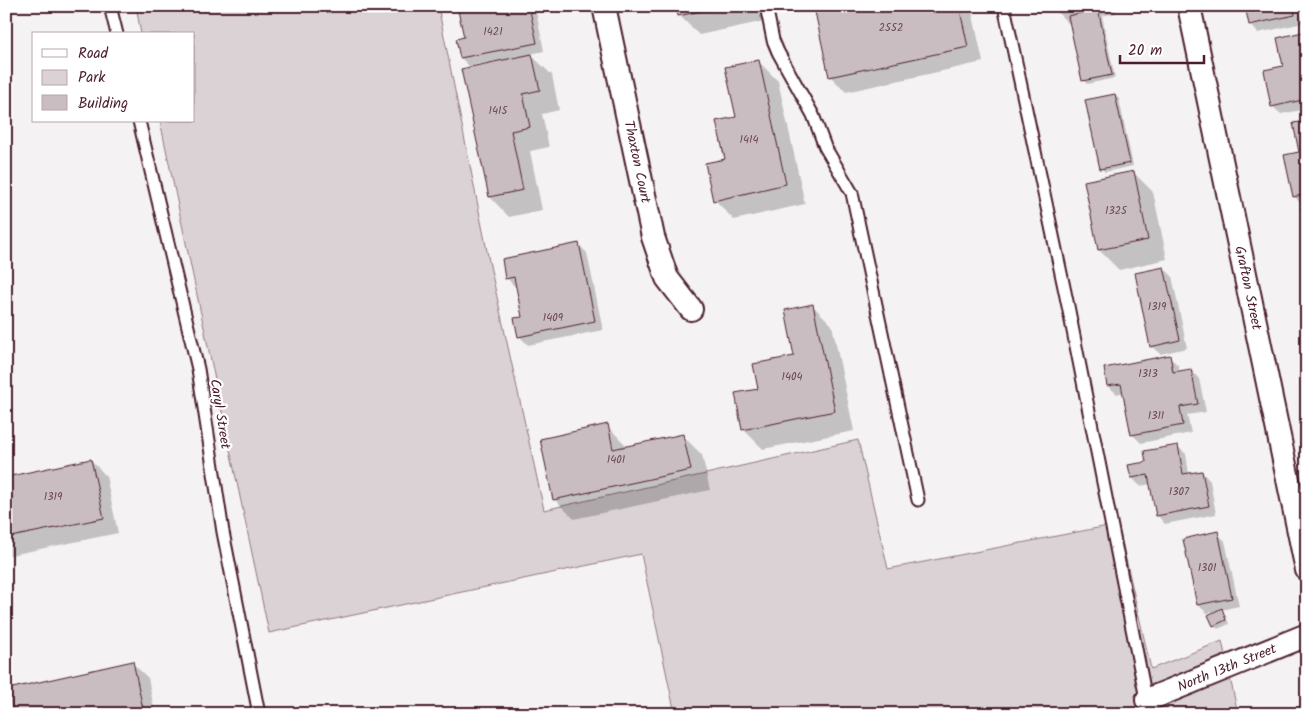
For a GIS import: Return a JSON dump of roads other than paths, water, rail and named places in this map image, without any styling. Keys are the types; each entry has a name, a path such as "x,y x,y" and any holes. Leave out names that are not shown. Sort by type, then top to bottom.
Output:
{"street":[{"name":"Thaxton Court","path":"604,6 653,237 668,278 692,308"},
{"name":"Grafton Street","path":"1189,6 1307,570"},
{"name":"North 13th Street","path":"1148,707 1307,635"}],"lane":[{"path":"110,6 116,32"},
{"path":"766,6 773,40 778,52 812,115 825,147 852,193 918,500"},
{"path":"1004,6 1068,306 1148,707"},
{"name":"Caryl Street","path":"139,122 198,370 223,532 259,714"}]}
